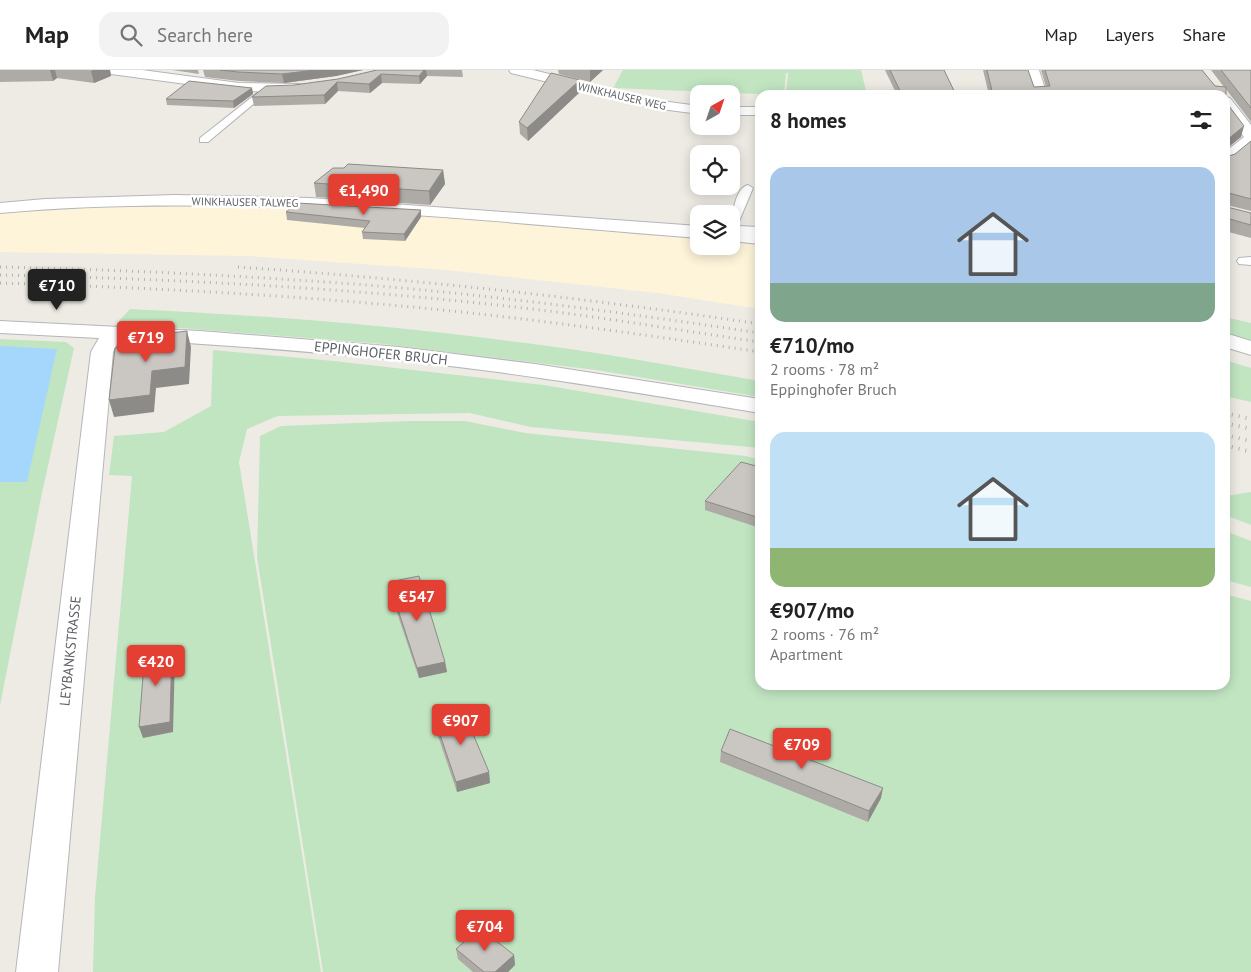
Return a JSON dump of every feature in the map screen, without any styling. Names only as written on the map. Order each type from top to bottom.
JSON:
[{"type":"street","points":[[111,70],[266,89],[284,90],[312,86]]},
{"type":"street","name":"WINKHAUSER WEG","points":[[516,70],[654,104],[690,109]]},
{"type":"street","points":[[1032,70],[1038,90]]},
{"type":"street","points":[[1230,109],[1251,138],[1230,156]]},
{"type":"street","points":[[740,111],[755,111]]},
{"type":"street","points":[[1230,161],[1242,164]]},
{"type":"street","name":"WINKHAUSER TALWEG","points":[[0,208],[45,204],[175,200],[310,203],[690,231]]},
{"type":"street","points":[[740,236],[755,237]]},
{"type":"street","name":"EPPINGHOFER BRUCH","points":[[0,327],[155,334],[400,354],[525,369],[755,405]]},
{"type":"street","name":"LEYBANKSTRASSE","points":[[36,972],[102,352],[112,333]]},
{"type":"street","points":[[1230,342],[1251,348]]},
{"type":"lane","points":[[204,140],[266,89]]},
{"type":"lane","points":[[740,207],[748,188]]},
{"type":"lane","points":[[740,229],[755,230]]},
{"type":"shaded area","points":[[200,204],[312,207],[690,236],[690,255],[740,255],[740,240],[755,241],[755,308],[657,293],[447,270],[248,256],[0,252],[0,211]]},
{"type":"green space","points":[[623,70],[861,70],[866,90],[786,90],[788,73],[786,73],[784,90],[755,90],[755,94],[740,93],[740,85],[690,85],[690,91],[613,88]]},
{"type":"green space","points":[[130,309],[324,321],[470,336],[639,360],[755,380],[755,396],[596,370],[384,344],[117,323]]},
{"type":"green space","points":[[1230,318],[1251,323],[1251,341],[1230,335]]},
{"type":"green space","points":[[0,339],[66,342],[74,348],[42,493],[0,705]]},
{"type":"green space","points":[[213,350],[334,361],[544,385],[755,421],[755,448],[531,427],[470,413],[278,416],[247,429],[239,462],[321,972],[93,972],[95,897],[132,476],[109,475],[114,436],[164,432],[211,406]]},
{"type":"green space","points":[[1230,362],[1251,368],[1251,402],[1230,397]]},
{"type":"green space","points":[[408,421],[465,421],[525,433],[746,456],[755,459],[755,690],[1230,690],[1230,595],[1251,601],[1251,972],[323,972],[257,557],[260,436],[281,426]]},
{"type":"green space","points":[[1251,492],[1251,525],[1230,517],[1230,495]]},
{"type":"green space","points":[[1230,533],[1251,541],[1251,587],[1230,581]]},
{"type":"water","points":[[0,346],[57,349],[27,482],[0,482]]},
{"type":"building","points":[[220,70],[315,70],[282,74]]},
{"type":"building","points":[[377,70],[424,70],[419,76],[381,74],[369,84],[337,82],[324,95],[252,97],[266,86],[294,85],[338,79]]},
{"type":"building","points":[[890,70],[944,70],[954,90],[900,90]]},
{"type":"building","points":[[987,70],[1028,70],[1034,87],[1050,86],[1045,70],[1202,70],[1215,86],[1226,87],[1226,90],[992,90]]},
{"type":"building","points":[[1221,70],[1251,70],[1251,108]]},
{"type":"building","points":[[551,73],[580,80],[527,128],[519,122]]},
{"type":"building","points":[[189,81],[252,88],[233,101],[166,99]]},
{"type":"building","points":[[1230,107],[1244,126],[1230,138]]},
{"type":"building","points":[[1251,141],[1251,199],[1230,193],[1230,156]]},
{"type":"building","points":[[348,164],[443,170],[429,191],[314,183],[333,168],[344,168]]},
{"type":"building","points":[[297,203],[421,210],[404,234],[362,232],[370,221],[286,212]]},
{"type":"building","points":[[1230,208],[1251,213],[1251,225],[1230,219]]},
{"type":"building","points":[[187,331],[185,367],[152,371],[150,395],[109,400],[115,348],[134,345],[136,337]]},
{"type":"building","points":[[741,462],[755,466],[755,516],[705,501]]},
{"type":"building","points":[[419,576],[445,662],[417,668],[389,582]]},
{"type":"building","points":[[172,646],[170,722],[139,727],[145,651]]},
{"type":"building","points":[[463,710],[489,772],[456,782],[434,717]]},
{"type":"building","points":[[730,729],[883,788],[869,811],[721,751]]},
{"type":"building","points":[[480,928],[514,955],[495,972],[484,972],[456,949]]},
{"type":"railway","points":[[0,267],[190,274],[379,286],[570,306],[755,332]]},
{"type":"railway","points":[[238,267],[500,290],[755,323]]},
{"type":"railway","points":[[0,275],[200,282],[399,295],[618,320],[755,341]]},
{"type":"railway","points":[[0,283],[190,291],[379,304],[475,313],[755,351]]},
{"type":"railway","points":[[1230,414],[1251,419]]},
{"type":"railway","points":[[1230,424],[1251,429]]},
{"type":"railway","points":[[1230,436],[1251,441]]},
{"type":"railway","points":[[1230,446],[1251,452]]}]
